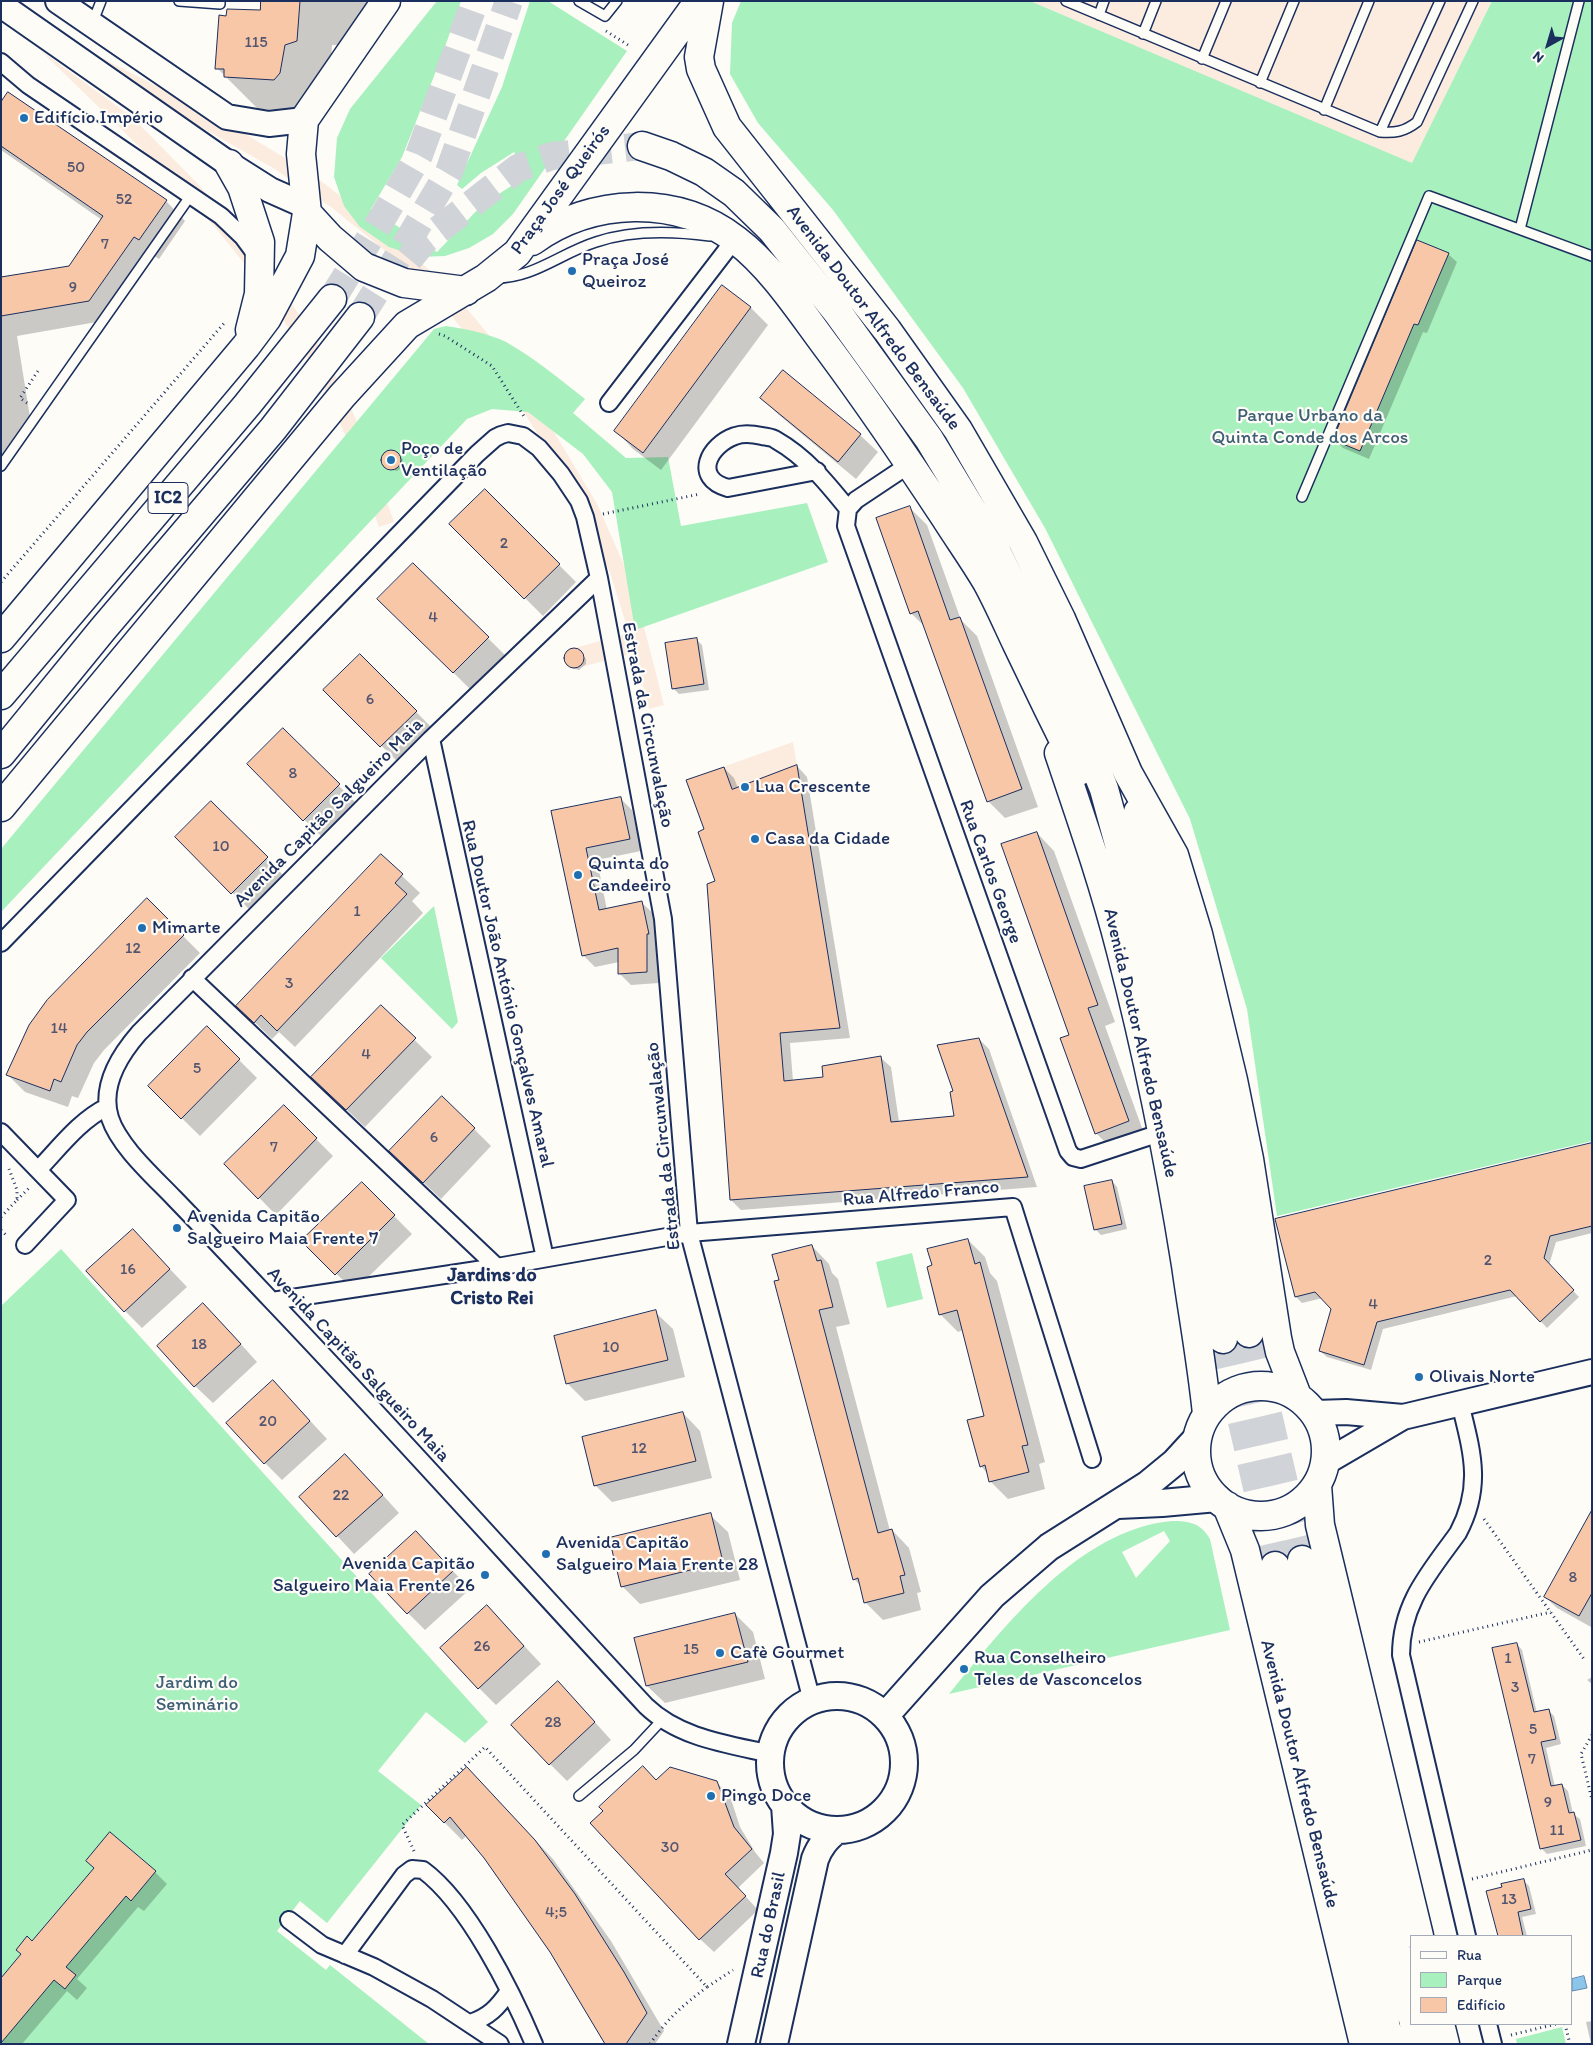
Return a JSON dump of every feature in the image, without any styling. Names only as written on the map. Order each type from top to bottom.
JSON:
[{"type":"highway","points":[[1,638],[246,346],[267,318],[300,256],[306,210],[301,154],[304,120],[386,1]]},
{"type":"highway","name":"Praça José Queirós","points":[[1,807],[342,396],[407,325],[476,284],[517,254],[699,1]]},
{"type":"highway","name":"Avenida Doutor Alfredo Bensaúde","points":[[709,1],[699,57],[700,69],[727,127],[887,330],[958,430],[1023,542],[1061,619],[1128,773],[1174,855],[1198,934],[1235,1088],[1280,1352],[1306,1404]]},
{"type":"highway","name":"Avenida Doutor Alfredo Bensaúde","points":[[642,146],[671,156],[704,172],[734,193],[772,230],[838,313],[929,439],[992,543],[1060,681],[1104,789],[1147,946],[1174,1061],[1197,1174],[1223,1339]]},
{"type":"highway","points":[[229,164],[242,187],[260,242],[259,294],[246,346]]},
{"type":"highway","name":"Avenida Doutor Alfredo Bensaúde","points":[[517,254],[544,232],[562,223],[606,209],[641,206],[677,211],[709,224],[735,239],[757,258],[854,383],[910,464],[986,582],[1123,863]]},
{"type":"highway","points":[[306,210],[330,238],[364,267],[404,284],[476,284]]},
{"type":"highway","name":"IC2","points":[[1,696],[247,404],[332,299]]},
{"type":"highway","name":"IC2","points":[[1,754],[103,629],[273,429],[360,317]]},
{"type":"highway","name":"Avenida Doutor Alfredo Bensaúde","points":[[1034,680],[1098,871],[1121,950],[1163,1132],[1203,1374],[1202,1426]]},
{"type":"highway","name":"Avenida Doutor Alfredo Bensaúde","points":[[1128,773],[1200,1053],[1224,1168],[1249,1333]]},
{"type":"highway","points":[[1321,1474],[1299,1504],[1276,1514],[1251,1515],[1222,1502],[1204,1481],[1197,1460],[1202,1426],[1224,1397],[1248,1387],[1273,1386],[1306,1404],[1325,1436],[1321,1474],[1320,1525],[1419,1935]]},
{"type":"highway","name":"Avenida Doutor Alfredo Bensaúde","points":[[1222,1502],[1245,1550],[1364,2044]]},
{"type":"highway","points":[[1302,1560],[1410,2008]]},
{"type":"highway","name":"Avenida Doutor Alfredo Bensaúde","points":[[1276,1566],[1390,2044]]},
{"type":"highway","points":[[1414,2025],[1418,2044]]},
{"type":"highway","points":[[1440,2025],[1445,2044]]},
{"type":"main road","points":[[58,1],[227,117],[269,124],[304,120]]},
{"type":"main road","points":[[1,5],[229,164],[306,210]]},
{"type":"main road","points":[[1306,1404],[1346,1412],[1403,1417],[1592,1372]]},
{"type":"main road","points":[[1321,1474],[1403,1417]]},
{"type":"main road","points":[[885,1716],[992,1596],[1049,1547],[1118,1505],[1167,1468],[1202,1426]]},
{"type":"main road","points":[[1118,1505],[1222,1502]]},
{"type":"main road","points":[[838,1696],[864,1701],[885,1716],[900,1738],[905,1764],[899,1790],[884,1811],[863,1825],[837,1830],[811,1825],[785,1805],[775,1788],[770,1754],[775,1737],[790,1715],[812,1701],[838,1696]]},
{"type":"main road","name":"Rua do Brasil","points":[[741,2044],[761,1964],[784,1853],[787,1834],[785,1805]]},
{"type":"main road","name":"Rua do Brasil","points":[[774,2044],[815,1859],[820,1847],[837,1830]]},
{"type":"street","points":[[1,62],[28,85],[221,216],[243,237],[260,259]]},
{"type":"street","points":[[609,402],[735,239]]},
{"type":"street","name":"Estrada da Circunvalação","points":[[1,943],[477,454],[495,438],[508,433],[523,436],[539,448],[572,488],[586,518],[639,789],[666,945],[689,1233],[812,1701]]},
{"type":"street","points":[[817,471],[728,488],[717,485],[710,480],[707,471],[708,460],[716,448],[735,436],[751,434],[775,439],[817,471],[848,509],[856,500],[910,464]]},
{"type":"street","name":"Rua Carlos George","points":[[848,509],[846,526],[1068,1151],[1073,1157],[1081,1159],[1163,1132]]},
{"type":"street","name":"Avenida Capitão Salgueiro Maia","points":[[599,578],[430,739],[192,978],[128,1045],[110,1080],[107,1107],[110,1120],[131,1151],[646,1706],[662,1720],[677,1729],[770,1754]]},
{"type":"street","name":"Rua Doutor João António Gonçalves Amaral","points":[[430,739],[545,1258]]},
{"type":"street","points":[[192,978],[497,1267]]},
{"type":"street","points":[[38,1170],[83,1123],[107,1107]]},
{"type":"street","points":[[6,1137],[67,1200],[25,1245]]},
{"type":"street","name":"Rua Alfredo Franco","points":[[689,1233],[1013,1207],[1092,1459]]},
{"type":"street","points":[[272,1301],[497,1267],[689,1233]]},
{"type":"street","points":[[1460,1403],[1472,1455],[1473,1495],[1458,1533],[1412,1600],[1403,1626],[1401,1655],[1467,1935]]},
{"type":"street","points":[[345,1955],[404,1875],[412,1869],[422,1870],[452,1900],[472,1927],[509,1991],[534,2044]]},
{"type":"street","points":[[289,1920],[311,1938],[387,1974],[470,2023],[500,2044]]},
{"type":"street","points":[[470,2023],[483,2019],[492,2013],[509,1991]]},
{"type":"street","points":[[1489,2025],[1500,2040]]},
{"type":"lane","points":[[92,24],[101,1]]},
{"type":"lane","points":[[179,1],[220,4],[220,1]]},
{"type":"lane","points":[[579,1],[605,16],[617,1]]},
{"type":"lane","points":[[1066,1],[1324,110],[1380,132],[1398,133],[1408,129],[1416,122],[1473,1]]},
{"type":"lane","points":[[1098,15],[1104,1]]},
{"type":"lane","points":[[1144,34],[1156,1]]},
{"type":"lane","points":[[1202,59],[1226,1]]},
{"type":"lane","points":[[1260,83],[1294,1]]},
{"type":"lane","points":[[1324,110],[1369,1]]},
{"type":"lane","points":[[1380,132],[1440,1]]},
{"type":"lane","points":[[1520,229],[1579,1]]},
{"type":"lane","points":[[1,466],[191,195]]},
{"type":"lane","points":[[1302,497],[1429,196],[1592,256]]},
{"type":"lane","points":[[476,284],[527,274],[594,242],[613,237],[669,233],[735,239]]},
{"type":"lane","points":[[579,1796],[634,1750],[662,1720]]},
{"type":"path","points":[[1,582],[228,318]]},
{"type":"path","points":[[407,325],[445,336],[492,366],[523,412],[539,448]]},
{"type":"path","points":[[38,371],[20,398],[40,412]]},
{"type":"path","points":[[586,518],[728,488]]},
{"type":"path","points":[[1,1217],[17,1200],[17,1190],[7,1164],[6,1137]]},
{"type":"path","points":[[1485,1520],[1584,1659]]},
{"type":"path","points":[[1417,1643],[1551,1612]]},
{"type":"path","points":[[1592,1735],[1581,1754],[1592,1800]]},
{"type":"path","points":[[422,1870],[402,1825],[485,1747],[707,1987]]},
{"type":"path","points":[[1470,1879],[1592,1850]]},
{"type":"path","points":[[650,2044],[666,2021],[678,2009],[707,1987],[740,1964],[761,1964]]},
{"type":"path","points":[[1500,2040],[1552,2025]]},
{"type":"path","points":[[1565,2025],[1570,2044]]},
{"type":"shaded area","points":[[1030,1],[1492,1],[1412,164]]},
{"type":"shaded area","points":[[40,50],[132,117],[197,183],[260,257],[312,334],[338,381],[362,432],[394,522],[379,527],[347,439],[324,388],[298,342],[247,267],[215,227],[155,162]]},
{"type":"shaded area","points":[[98,56],[219,118],[313,175],[399,241],[459,299],[523,380],[597,504],[625,567],[641,615],[664,705],[649,709],[634,653],[577,668],[567,666],[564,661],[566,651],[629,633],[610,573],[583,511],[537,433],[509,389],[447,310],[388,253],[331,207],[273,168],[183,117]]},
{"type":"shaded area","name":"Lua Crescente","points":[[793,742],[802,794],[704,829],[686,780]]},
{"type":"green space","points":[[437,1],[461,1],[440,61],[402,157],[371,209],[437,252],[483,204],[527,176],[514,152],[481,173],[462,189],[457,185],[502,87],[530,1],[548,1],[627,51],[513,214],[493,234],[469,248],[445,256],[419,257],[389,247],[360,227],[344,206],[334,177],[337,138],[350,109]]},
{"type":"green space","name":"Parque Urbano da Quinta Conde dos Arcos","points":[[741,1],[1030,1],[1412,163],[1492,1],[1592,1],[1592,1141],[1277,1216],[1247,1009],[1190,819],[1045,528],[963,388],[833,210],[758,123],[730,74],[732,23]]},
{"type":"green space","points":[[446,326],[499,339],[547,369],[585,399],[573,413],[626,458],[668,457],[681,526],[807,503],[828,562],[635,630],[612,492],[583,454],[528,412],[492,409],[467,419],[1,912],[1,849],[434,329]]},
{"type":"green space","points":[[434,906],[458,1022],[452,1029],[381,958]]},
{"type":"green space","name":"Jardim do Seminário","points":[[61,1249],[488,1722],[465,1743],[426,1712],[378,1771],[421,1805],[327,1923],[300,1901],[277,1931],[326,1970],[330,1965],[429,2044],[1,2044],[1,1306]]},
{"type":"green space","points":[[912,1253],[923,1299],[887,1308],[876,1262]]},
{"type":"green space","points":[[1172,1521],[1194,1524],[1203,1529],[1210,1539],[1230,1630],[949,1694],[994,1640],[1046,1585],[1075,1562],[1106,1542],[1138,1528]],"holes":[[[1164,1531],[1170,1541],[1136,1578],[1122,1552]]]},
{"type":"green space","points":[[1562,2027],[1566,2044],[1517,2044],[1516,2039]]},
{"type":"water","points":[[1584,1976],[1587,1988],[1573,1991],[1573,1979]]},
{"type":"building","points":[[261,1],[300,1],[297,41],[285,45],[280,73],[274,80],[224,77],[224,69],[215,69],[219,15],[226,16],[227,9],[260,10]]},
{"type":"building","points":[[8,92],[167,200],[139,240],[134,237],[89,301],[1,316],[1,277],[69,266],[103,216],[1,146],[1,102]]},
{"type":"building","points":[[1417,240],[1449,253],[1418,325],[1414,324],[1360,451],[1333,440]]},
{"type":"building","points":[[722,285],[751,307],[643,453],[614,431]]},
{"type":"building","points":[[783,370],[861,434],[838,462],[760,398]]},
{"type":"building","name":"Poço de Ventilação","points":[[391,450],[398,453],[401,460],[398,467],[391,470],[384,467],[381,460],[384,453]]},
{"type":"building","points":[[485,489],[560,564],[524,599],[449,524]]},
{"type":"building","points":[[910,506],[950,620],[960,617],[1022,789],[987,802],[918,611],[910,614],[876,518]]},
{"type":"building","points":[[413,563],[489,637],[453,673],[377,599]]},
{"type":"building","points":[[697,638],[704,684],[672,689],[665,643]]},
{"type":"building","points":[[574,648],[581,651],[584,658],[581,665],[574,668],[567,665],[564,658],[567,651]]},
{"type":"building","points":[[360,654],[417,711],[380,747],[323,690]]},
{"type":"building","points":[[283,728],[340,784],[303,821],[247,764]]},
{"type":"building","points":[[797,765],[840,1028],[780,1033],[784,1081],[823,1077],[822,1066],[881,1056],[891,1122],[954,1116],[950,1092],[953,1091],[937,1045],[979,1038],[1028,1177],[730,1200],[707,884],[715,881],[698,832],[704,829],[686,780],[724,767],[732,789]]},
{"type":"building","name":"Quinta do Candeeiro","points":[[621,797],[630,839],[586,848],[599,910],[642,901],[649,934],[647,934],[647,972],[618,974],[618,948],[582,956],[551,811]]},
{"type":"building","points":[[211,801],[268,857],[231,894],[175,837]]},
{"type":"building","points":[[1037,832],[1098,1005],[1088,1008],[1129,1121],[1095,1134],[1060,1038],[1069,1035],[1001,844]]},
{"type":"building","points":[[381,854],[403,874],[395,883],[407,894],[277,1031],[261,1015],[254,1023],[236,1006]]},
{"type":"building","points":[[147,898],[184,935],[87,1032],[77,1045],[61,1082],[54,1079],[50,1091],[6,1075],[29,1025],[47,1000]]},
{"type":"building","points":[[381,1005],[416,1038],[346,1110],[311,1077]]},
{"type":"building","points":[[207,1026],[240,1059],[181,1119],[148,1086]]},
{"type":"building","points":[[442,1096],[475,1128],[423,1183],[389,1151]]},
{"type":"building","points":[[284,1105],[317,1138],[258,1199],[224,1164]]},
{"type":"building","points":[[1592,1143],[1592,1226],[1550,1236],[1544,1258],[1574,1290],[1540,1322],[1510,1290],[1377,1322],[1364,1365],[1319,1351],[1331,1309],[1315,1292],[1295,1297],[1275,1219]]},
{"type":"building","points":[[1112,1180],[1122,1224],[1094,1230],[1084,1186]]},
{"type":"building","points":[[362,1182],[395,1215],[335,1275],[301,1241]]},
{"type":"building","points":[[133,1229],[170,1269],[124,1312],[86,1271]]},
{"type":"building","points":[[968,1239],[975,1264],[980,1262],[1028,1445],[1022,1446],[1029,1472],[989,1482],[985,1465],[980,1467],[967,1420],[984,1416],[957,1310],[939,1315],[927,1267],[932,1265],[927,1249]]},
{"type":"building","points":[[812,1245],[817,1261],[821,1260],[833,1307],[819,1310],[878,1533],[892,1529],[905,1575],[900,1576],[904,1593],[864,1603],[858,1578],[853,1580],[774,1281],[779,1280],[772,1255]]},
{"type":"building","points":[[203,1303],[241,1344],[194,1387],[157,1346]]},
{"type":"building","points":[[656,1310],[668,1360],[566,1384],[554,1336]]},
{"type":"building","points":[[273,1380],[310,1421],[264,1464],[226,1423]]},
{"type":"building","points":[[683,1412],[696,1461],[594,1486],[582,1437]]},
{"type":"building","points":[[345,1454],[383,1495],[336,1537],[299,1497]]},
{"type":"building","points":[[1592,1510],[1592,1593],[1579,1616],[1544,1597]]},
{"type":"building","points":[[711,1513],[723,1562],[621,1587],[609,1538]]},
{"type":"building","points":[[416,1531],[453,1571],[407,1614],[369,1574]]},
{"type":"building","points":[[487,1605],[524,1646],[478,1689],[440,1648]]},
{"type":"building","points":[[735,1613],[748,1662],[646,1686],[634,1638]]},
{"type":"building","points":[[1517,1643],[1534,1712],[1549,1709],[1556,1739],[1541,1742],[1551,1786],[1562,1784],[1569,1813],[1574,1812],[1581,1840],[1540,1849],[1492,1648]]},
{"type":"building","points":[[558,1681],[595,1722],[549,1765],[511,1725]]},
{"type":"building","points":[[643,1766],[656,1780],[670,1767],[717,1781],[734,1827],[752,1849],[725,1874],[746,1896],[699,1940],[590,1823],[603,1811],[599,1807]]},
{"type":"building","points":[[467,1767],[535,1840],[575,1894],[624,1972],[647,2013],[626,2044],[605,2044],[550,1952],[484,1858],[450,1817],[444,1823],[426,1805]]},
{"type":"building","points":[[110,1832],[156,1871],[131,1901],[126,1896],[66,1967],[76,1975],[65,1989],[54,1980],[1,2043],[1,1978],[21,1954],[16,1950],[27,1936],[32,1941],[94,1868],[86,1861]]},
{"type":"building","points":[[1524,1879],[1531,1909],[1518,1912],[1523,1935],[1498,1935],[1486,1891],[1502,1887],[1501,1884]]},
{"type":"tunnel","points":[[332,299],[419,155],[475,1]]},
{"type":"tunnel","points":[[360,317],[449,172],[509,1]]},
{"type":"tunnel","points":[[409,259],[424,241],[518,168],[552,156],[642,146]]},
{"type":"tunnel","points":[[1249,1333],[1302,1560]]},
{"type":"tunnel","points":[[1223,1339],[1275,1566]]},
{"type":"place","name":"Edifício Império","points":[[24,118]]},
{"type":"place","name":"Praça José Queiroz","points":[[572,271]]},
{"type":"place","name":"Poço de Ventilação","points":[[391,460]]},
{"type":"place","name":"Lua Crescente","points":[[745,787]]},
{"type":"place","name":"Casa da Cidade","points":[[755,839]]},
{"type":"place","name":"Quinta do Candeeiro","points":[[578,875]]},
{"type":"place","name":"Mimarte","points":[[142,928]]},
{"type":"place","name":"Avenida Capitão Salgueiro Maia Frente 7","points":[[177,1228]]},
{"type":"place","name":"Olivais Norte","points":[[1419,1377]]},
{"type":"place","name":"Avenida Capitão Salgueiro Maia Frente 28","points":[[546,1554]]},
{"type":"place","name":"Avenida Capitão Salgueiro Maia Frente 26","points":[[485,1575]]},
{"type":"place","name":"Cafè Gourmet","points":[[720,1653]]},
{"type":"place","name":"Rua Conselheiro Teles de Vasconcelos","points":[[964,1669]]},
{"type":"place","name":"Pingo Doce","points":[[711,1796]]},
{"type":"district","name":"Jardins do Cristo Rei","points":[[492,1288]]}]
